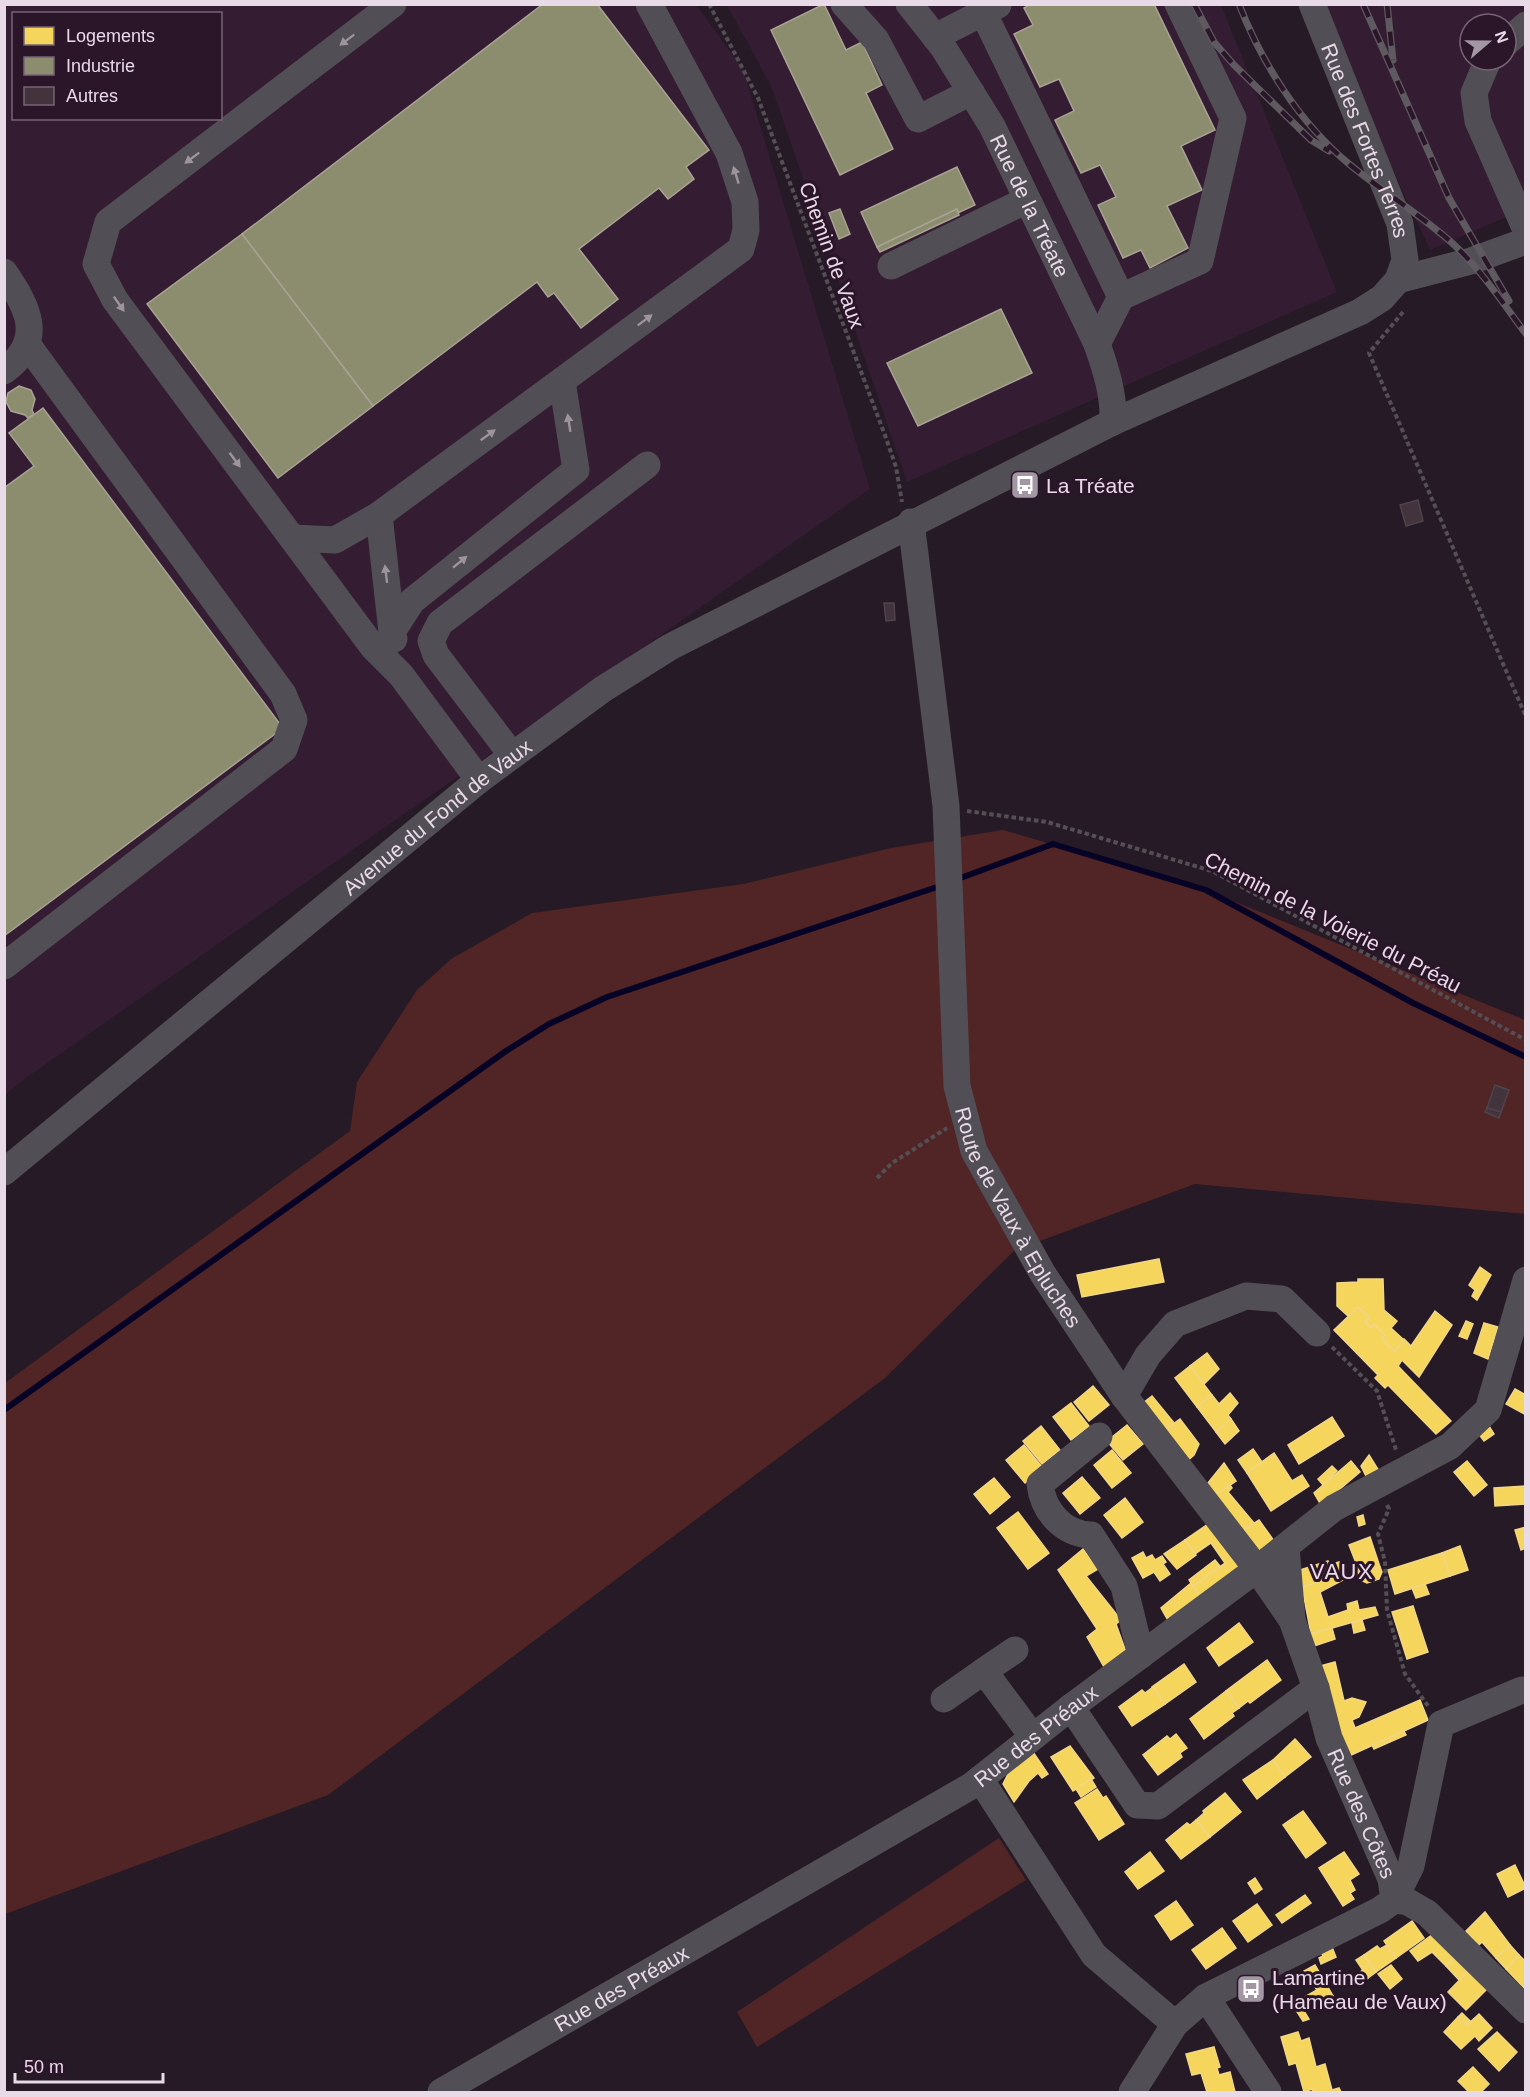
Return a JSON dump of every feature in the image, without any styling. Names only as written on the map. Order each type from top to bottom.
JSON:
[{"type":"street","points":[[393,4],[108,222],[96,264],[115,300],[373,647],[401,675],[479,780]]},
{"type":"street","points":[[293,538],[335,540],[379,515],[741,249],[746,230],[745,202],[729,153],[649,4]]},
{"type":"street","points":[[844,4],[876,40],[918,118],[971,92]]},
{"type":"street","name":"Rue de la Tréate","points":[[909,4],[935,37],[992,126],[1097,344],[1109,377],[1114,406],[1113,422]]},
{"type":"street","points":[[1097,344],[1121,297],[1200,261],[1233,118],[1178,4]]},
{"type":"street","name":"Rue des Fortes Terres","points":[[1312,4],[1400,224],[1405,260],[1398,280]]},
{"type":"street","points":[[935,37],[991,8],[1121,297]]},
{"type":"street","points":[[1483,72],[1474,93],[1478,121],[1526,230]]},
{"type":"street","points":[[891,266],[1027,200]]},
{"type":"street","points":[[1398,280],[1471,261],[1526,241]]},
{"type":"street","points":[[4,272],[20,296],[31,322],[27,344],[4,371]]},
{"type":"street","name":"Avenue du Fond de Vaux","points":[[4,1172],[479,780],[603,689],[670,647],[911,522],[1113,422],[1360,312],[1382,298],[1398,280]]},
{"type":"street","points":[[4,966],[284,749],[294,720],[283,694],[27,344]]},
{"type":"street","points":[[392,632],[412,601],[576,470],[562,381]]},
{"type":"street","points":[[512,755],[435,655],[431,641],[440,623],[648,465]]},
{"type":"street","points":[[379,515],[392,632],[401,675]]},
{"type":"street","name":"Route de Vaux à Epluches","points":[[911,522],[946,806],[957,1086],[974,1150],[1043,1274],[1124,1396],[1257,1569]]},
{"type":"street","name":"Rue des Préaux","points":[[441,2092],[980,1779],[1071,1707],[1257,1569],[1334,1508],[1450,1446],[1488,1410],[1526,1280]]},
{"type":"street","points":[[1124,1396],[1148,1355],[1175,1324],[1246,1296],[1282,1299],[1317,1333]]},
{"type":"street","points":[[1099,1436],[1040,1484],[1042,1498],[1056,1520],[1077,1535],[1091,1535],[1124,1586],[1141,1655]]},
{"type":"street","points":[[1286,1547],[1292,1620]]},
{"type":"street","name":"Rue des Côtes","points":[[1257,1569],[1292,1620],[1316,1688],[1329,1738],[1391,1879],[1394,1900],[1408,1902],[1427,1913],[1526,2010]]},
{"type":"street","points":[[944,1699],[1015,1650]]},
{"type":"street","points":[[984,1671],[1033,1737]]},
{"type":"street","points":[[1071,1707],[1137,1805],[1158,1806],[1316,1688]]},
{"type":"street","points":[[1132,2092],[1175,2024],[1206,1997],[1380,1910],[1394,1900],[1410,1866],[1441,1724],[1522,1690]]},
{"type":"street","points":[[980,1779],[1094,1955],[1175,2024]]},
{"type":"street","points":[[1206,1997],[1268,2092]]},
{"type":"path","name":"Chemin de Vaux","points":[[709,4],[758,98],[886,438],[896,467],[901,500],[911,522]]},
{"type":"path","points":[[1408,305],[1370,352],[1526,717]]},
{"type":"path","name":"Chemin de la Voierie du Préau","points":[[946,806],[1047,822],[1212,871],[1526,1040]]},
{"type":"path","points":[[877,1178],[892,1163],[965,1116]]},
{"type":"path","points":[[1317,1333],[1377,1391],[1397,1453]]},
{"type":"path","points":[[1389,1509],[1378,1534],[1385,1562],[1387,1611],[1405,1674],[1441,1724]]},
{"type":"shaded area","points":[[5,5],[696,5],[743,69],[870,489],[23,1080],[5,1095]]},
{"type":"shaded area","points":[[727,5],[1221,5],[1337,292],[907,482],[772,88]]},
{"type":"shaded area","points":[[1317,5],[1525,5],[1525,209],[1430,250]]},
{"type":"shaded area","points":[[1003,830],[1199,887],[1525,1020],[1525,1214],[1195,1184],[1015,1250],[885,1378],[328,1795],[5,1914],[5,1383],[350,1131],[357,1082],[417,990],[451,959],[532,913],[743,884],[891,848]]},
{"type":"shaded area","points":[[999,1838],[1026,1880],[757,2047],[737,2012]]},
{"type":"building: Logements","points":[[1159,1259],[1164,1282],[1082,1297],[1077,1275]]},
{"type":"building: Logements","points":[[1480,1267],[1491,1275],[1477,1300],[1472,1296],[1475,1290],[1469,1285]]},
{"type":"building: Logements","points":[[1358,1279],[1383,1279],[1384,1310],[1397,1321],[1391,1328],[1404,1340],[1395,1352],[1381,1338],[1385,1335],[1374,1324],[1371,1328],[1365,1322],[1369,1318],[1358,1307],[1348,1316],[1337,1306],[1337,1283],[1358,1282]]},
{"type":"building: Logements","points":[[1358,1307],[1369,1318],[1365,1322],[1371,1328],[1374,1324],[1385,1335],[1381,1338],[1395,1352],[1404,1339],[1411,1346],[1435,1311],[1452,1325],[1419,1377],[1402,1360],[1398,1366],[1451,1421],[1436,1434],[1388,1385],[1385,1388],[1375,1378],[1378,1375],[1334,1330]]},
{"type":"building: Logements","points":[[1466,1321],[1473,1324],[1467,1339],[1459,1336]]},
{"type":"building: Logements","points":[[1484,1323],[1498,1327],[1488,1359],[1474,1353]]},
{"type":"building: Logements","points":[[1207,1353],[1219,1369],[1204,1384],[1190,1366]]},
{"type":"building: Logements","points":[[1190,1366],[1212,1395],[1197,1407],[1175,1378]]},
{"type":"building: Logements","points":[[1093,1386],[1109,1405],[1089,1421],[1074,1402]]},
{"type":"building: Logements","points":[[1515,1389],[1526,1395],[1526,1415],[1506,1404]]},
{"type":"building: Logements","points":[[1230,1393],[1238,1403],[1228,1415],[1231,1419],[1216,1432],[1197,1407],[1212,1395],[1219,1404]]},
{"type":"building: Logements","points":[[1152,1396],[1174,1423],[1161,1433],[1139,1406]]},
{"type":"building: Logements","points":[[1071,1403],[1089,1426],[1071,1440],[1053,1417]]},
{"type":"building: Logements","points":[[1332,1417],[1344,1436],[1299,1464],[1288,1445]]},
{"type":"building: Logements","points":[[1484,1418],[1494,1434],[1484,1441],[1475,1429]]},
{"type":"building: Logements","points":[[1180,1419],[1199,1444],[1194,1455],[1185,1463],[1161,1433]]},
{"type":"building: Logements","points":[[1231,1419],[1239,1431],[1225,1444],[1216,1432]]},
{"type":"building: Logements","points":[[1127,1425],[1143,1444],[1123,1460],[1107,1441]]},
{"type":"building: Logements","points":[[1041,1426],[1060,1450],[1042,1464],[1023,1441]]},
{"type":"building: Logements","points":[[1024,1445],[1043,1468],[1025,1483],[1006,1460]]},
{"type":"building: Logements","points":[[1253,1449],[1262,1462],[1247,1473],[1238,1460]]},
{"type":"building: Logements","points":[[1112,1450],[1131,1473],[1112,1488],[1094,1465]]},
{"type":"building: Logements","points":[[1274,1453],[1292,1481],[1302,1475],[1309,1486],[1271,1511],[1247,1473]]},
{"type":"building: Logements","points":[[1369,1455],[1379,1471],[1367,1478],[1361,1466]]},
{"type":"building: Logements","points":[[1351,1461],[1360,1472],[1321,1505],[1314,1493]]},
{"type":"building: Logements","points":[[1467,1461],[1487,1485],[1474,1496],[1454,1472]]},
{"type":"building: Logements","points":[[1224,1463],[1236,1481],[1213,1497],[1208,1483]]},
{"type":"building: Logements","points":[[1332,1466],[1337,1471],[1323,1485],[1318,1479]]},
{"type":"building: Logements","points":[[1082,1477],[1100,1498],[1080,1514],[1063,1493]]},
{"type":"building: Logements","points":[[994,1478],[1010,1497],[990,1514],[974,1494]]},
{"type":"building: Logements","points":[[1230,1485],[1232,1488],[1228,1492],[1254,1523],[1241,1532],[1213,1497]]},
{"type":"building: Logements","points":[[1526,1486],[1526,1504],[1495,1506],[1494,1488]]},
{"type":"building: Logements","points":[[1125,1498],[1143,1522],[1122,1538],[1104,1515]]},
{"type":"building: Logements","points":[[1018,1512],[1049,1553],[1028,1569],[997,1528]]},
{"type":"building: Logements","points":[[1363,1515],[1365,1524],[1359,1526],[1357,1517]]},
{"type":"building: Logements","points":[[1259,1520],[1277,1545],[1259,1558],[1241,1532]]},
{"type":"building: Logements","points":[[1211,1522],[1247,1567],[1203,1600],[1193,1586],[1225,1563],[1211,1543],[1195,1554],[1185,1540]]},
{"type":"building: Logements","points":[[1526,1527],[1526,1548],[1521,1550],[1515,1530]]},
{"type":"building: Logements","points":[[1370,1537],[1380,1567],[1360,1573],[1349,1545]]},
{"type":"building: Logements","points":[[1185,1540],[1196,1555],[1177,1569],[1164,1554]]},
{"type":"building: Logements","points":[[1460,1546],[1468,1570],[1450,1576],[1442,1553]]},
{"type":"building: Logements","points":[[1083,1549],[1098,1569],[1086,1576],[1121,1620],[1116,1624],[1126,1652],[1104,1667],[1087,1637],[1097,1629],[1058,1570]]},
{"type":"building: Logements","points":[[1143,1552],[1146,1558],[1152,1555],[1155,1560],[1162,1556],[1166,1562],[1163,1564],[1170,1574],[1160,1581],[1154,1572],[1143,1578],[1132,1558]]},
{"type":"building: Logements","points":[[1442,1553],[1450,1576],[1395,1594],[1388,1570]]},
{"type":"building: Logements","points":[[1215,1560],[1220,1566],[1193,1586],[1189,1580]]},
{"type":"building: Logements","points":[[1328,1561],[1330,1565],[1339,1562],[1343,1574],[1302,1587],[1300,1570]]},
{"type":"building: Logements","points":[[1380,1567],[1382,1572],[1379,1579],[1367,1583],[1360,1580],[1357,1570],[1360,1573]]},
{"type":"building: Logements","points":[[1343,1574],[1345,1579],[1320,1592],[1328,1617],[1348,1610],[1347,1604],[1357,1601],[1359,1610],[1375,1607],[1378,1615],[1311,1634],[1302,1587]]},
{"type":"building: Logements","points":[[1191,1583],[1203,1600],[1170,1624],[1161,1608]]},
{"type":"building: Logements","points":[[1425,1584],[1429,1594],[1416,1598],[1412,1588]]},
{"type":"building: Logements","points":[[1413,1606],[1428,1652],[1407,1659],[1392,1612]]},
{"type":"building: Logements","points":[[1362,1620],[1365,1630],[1354,1633],[1352,1623]]},
{"type":"building: Logements","points":[[1239,1623],[1253,1642],[1219,1666],[1207,1648]]},
{"type":"building: Logements","points":[[1332,1628],[1335,1639],[1314,1646],[1311,1634]]},
{"type":"building: Logements","points":[[1267,1660],[1281,1680],[1250,1703],[1248,1701],[1239,1708],[1226,1691]]},
{"type":"building: Logements","points":[[1335,1662],[1344,1701],[1352,1698],[1366,1702],[1359,1717],[1352,1720],[1355,1728],[1420,1700],[1428,1720],[1347,1757],[1320,1666]]},
{"type":"building: Logements","points":[[1184,1664],[1196,1682],[1165,1704],[1152,1687]]},
{"type":"building: Logements","points":[[1153,1687],[1165,1704],[1132,1726],[1119,1707],[1142,1690],[1145,1693]]},
{"type":"building: Logements","points":[[1226,1691],[1239,1708],[1232,1713],[1234,1716],[1204,1739],[1190,1719]]},
{"type":"building: Logements","points":[[1404,1731],[1406,1735],[1374,1749],[1372,1745]]},
{"type":"building: Logements","points":[[1176,1734],[1187,1748],[1180,1753],[1182,1757],[1158,1775],[1143,1755],[1167,1736],[1170,1739]]},
{"type":"building: Logements","points":[[1295,1739],[1311,1757],[1285,1777],[1273,1760]]},
{"type":"building: Logements","points":[[1070,1746],[1094,1778],[1073,1791],[1051,1757]]},
{"type":"building: Logements","points":[[1033,1752],[1048,1774],[1042,1778],[1038,1773],[1029,1781],[1014,1802],[1003,1784],[1011,1768]]},
{"type":"building: Logements","points":[[1273,1760],[1285,1777],[1257,1799],[1243,1780]]},
{"type":"building: Logements","points":[[1091,1779],[1096,1787],[1081,1797],[1076,1789]]},
{"type":"building: Logements","points":[[1097,1789],[1103,1798],[1106,1796],[1124,1824],[1099,1840],[1075,1803]]},
{"type":"building: Logements","points":[[1225,1793],[1241,1812],[1210,1837],[1196,1820],[1204,1813],[1203,1811]]},
{"type":"building: Logements","points":[[1303,1811],[1326,1843],[1306,1858],[1283,1825]]},
{"type":"building: Logements","points":[[1196,1820],[1210,1837],[1181,1859],[1166,1840],[1187,1823],[1190,1825]]},
{"type":"building: Logements","points":[[1150,1852],[1164,1871],[1138,1889],[1125,1872]]},
{"type":"building: Logements","points":[[1344,1852],[1359,1874],[1350,1880],[1355,1890],[1350,1893],[1354,1899],[1343,1906],[1319,1868]]},
{"type":"building: Logements","points":[[1515,1865],[1526,1888],[1508,1897],[1497,1874]]},
{"type":"building: Logements","points":[[1255,1878],[1262,1889],[1255,1894],[1248,1883]]},
{"type":"building: Logements","points":[[1305,1895],[1311,1903],[1282,1923],[1276,1915]]},
{"type":"building: Logements","points":[[1176,1901],[1193,1925],[1171,1940],[1155,1916]]},
{"type":"building: Logements","points":[[1257,1904],[1272,1925],[1248,1942],[1233,1921]]},
{"type":"building: Logements","points":[[1485,1912],[1510,1945],[1496,1958],[1482,1942],[1479,1945],[1466,1931]]},
{"type":"building: Logements","points":[[1412,1921],[1424,1938],[1396,1958],[1384,1941]]},
{"type":"building: Logements","points":[[1222,1928],[1236,1948],[1206,1969],[1192,1950]]},
{"type":"building: Logements","points":[[1436,1932],[1458,1954],[1446,1966],[1432,1952],[1418,1961],[1410,1951]]},
{"type":"building: Logements","points":[[1330,1942],[1336,1957],[1321,1964],[1319,1958],[1323,1956],[1319,1948]]},
{"type":"building: Logements","points":[[1387,1945],[1396,1958],[1376,1972],[1364,1955],[1377,1946],[1380,1949]]},
{"type":"building: Logements","points":[[1510,1945],[1519,1955],[1506,1969],[1496,1958]]},
{"type":"building: Logements","points":[[1458,1954],[1472,1967],[1459,1980],[1446,1966]]},
{"type":"building: Logements","points":[[1364,1955],[1376,1972],[1368,1978],[1356,1960]]},
{"type":"building: Logements","points":[[1519,1955],[1524,1960],[1526,1958],[1526,1990],[1506,1969]]},
{"type":"building: Logements","points":[[1315,1965],[1333,1996],[1304,2011],[1309,2019],[1303,2021],[1292,2004],[1317,1990],[1304,1971]]},
{"type":"building: Logements","points":[[1391,1965],[1402,1979],[1390,1989],[1378,1974]]},
{"type":"building: Logements","points":[[1472,1967],[1490,1986],[1466,2010],[1448,1992]]},
{"type":"building: Logements","points":[[1363,1970],[1368,1978],[1363,1982],[1357,1974]]},
{"type":"building: Logements","points":[[1333,1996],[1336,2002],[1324,2010],[1321,2003]]},
{"type":"building: Logements","points":[[1462,2013],[1471,2022],[1467,2025],[1458,2017]]},
{"type":"building: Logements","points":[[1479,2014],[1492,2028],[1479,2041],[1475,2036],[1461,2049],[1444,2032],[1458,2017],[1467,2025]]},
{"type":"building: Logements","points":[[1298,2032],[1301,2041],[1309,2038],[1316,2067],[1325,2064],[1332,2090],[1339,2088],[1341,2092],[1313,2092],[1312,2089],[1304,2092],[1296,2063],[1289,2065],[1281,2037]]},
{"type":"building: Logements","points":[[1497,2032],[1517,2052],[1499,2071],[1478,2049]]},
{"type":"building: Logements","points":[[1214,2047],[1220,2067],[1217,2068],[1219,2075],[1230,2072],[1235,2092],[1207,2092],[1201,2073],[1192,2075],[1186,2054]]},
{"type":"building: Logements","points":[[1473,2067],[1489,2084],[1481,2092],[1469,2092],[1458,2081]]},
{"type":"building: Industrie","points":[[543,4],[597,4],[709,150],[686,167],[694,179],[668,199],[659,188],[579,249],[618,299],[581,328],[554,293],[548,297],[537,282],[373,406],[242,234]]},
{"type":"building: Industrie","points":[[824,4],[846,50],[862,42],[882,85],[866,93],[893,149],[840,175],[771,30]]},
{"type":"building: Industrie","points":[[1031,4],[1154,4],[1215,130],[1181,146],[1202,190],[1167,206],[1188,248],[1150,268],[1141,250],[1123,258],[1098,205],[1116,197],[1100,165],[1081,173],[1055,120],[1074,111],[1059,79],[1040,87],[1014,34],[1033,25],[1024,8]]},
{"type":"building: Industrie","points":[[957,167],[975,205],[958,213],[957,209],[877,247],[861,212]]},
{"type":"building: Industrie","points":[[840,209],[850,234],[839,239],[829,213]]},
{"type":"building: Industrie","points":[[957,209],[959,215],[880,252],[877,247]]},
{"type":"building: Industrie","points":[[242,234],[373,406],[278,478],[147,304]]},
{"type":"building: Industrie","points":[[1001,309],[1032,373],[918,426],[887,363]]},
{"type":"building: Industrie","points":[[19,386],[31,390],[35,399],[32,410],[34,414],[28,418],[11,411],[6,402],[8,393]]},
{"type":"building: Industrie","points":[[43,408],[283,728],[4,936],[4,488],[34,466],[9,433]]},
{"type":"building: Autres","points":[[1418,500],[1423,521],[1406,526],[1400,505]]},
{"type":"building: Autres","points":[[884,603],[894,603],[895,620],[886,621]]},
{"type":"building: Autres","points":[[1495,1085],[1509,1090],[1501,1112],[1487,1108]]},
{"type":"building: Autres","points":[[1487,1108],[1501,1112],[1499,1118],[1485,1112]]},
{"type":"waterway","points":[[955,880],[1053,844],[1206,890],[1413,1003],[1526,1057]]},
{"type":"waterway","points":[[4,1410],[506,1051],[549,1024],[607,997],[943,885]]},
{"type":"railway","points":[[1194,4],[1214,42],[1234,65],[1311,140],[1329,151]]},
{"type":"railway","points":[[1239,4],[1271,70],[1314,130],[1349,164],[1462,252],[1526,334]]},
{"type":"railway","points":[[1363,4],[1449,198],[1509,301]]},
{"type":"railway","points":[[1387,4],[1393,60]]},
{"type":"place","name":"La Tréate","points":[[1025,485]]},
{"type":"place","name":"Lamartine (Hameau de Vaux)","points":[[1251,1989]]},
{"type":"district","name":"VAUX","points":[[1342,1571]]}]
